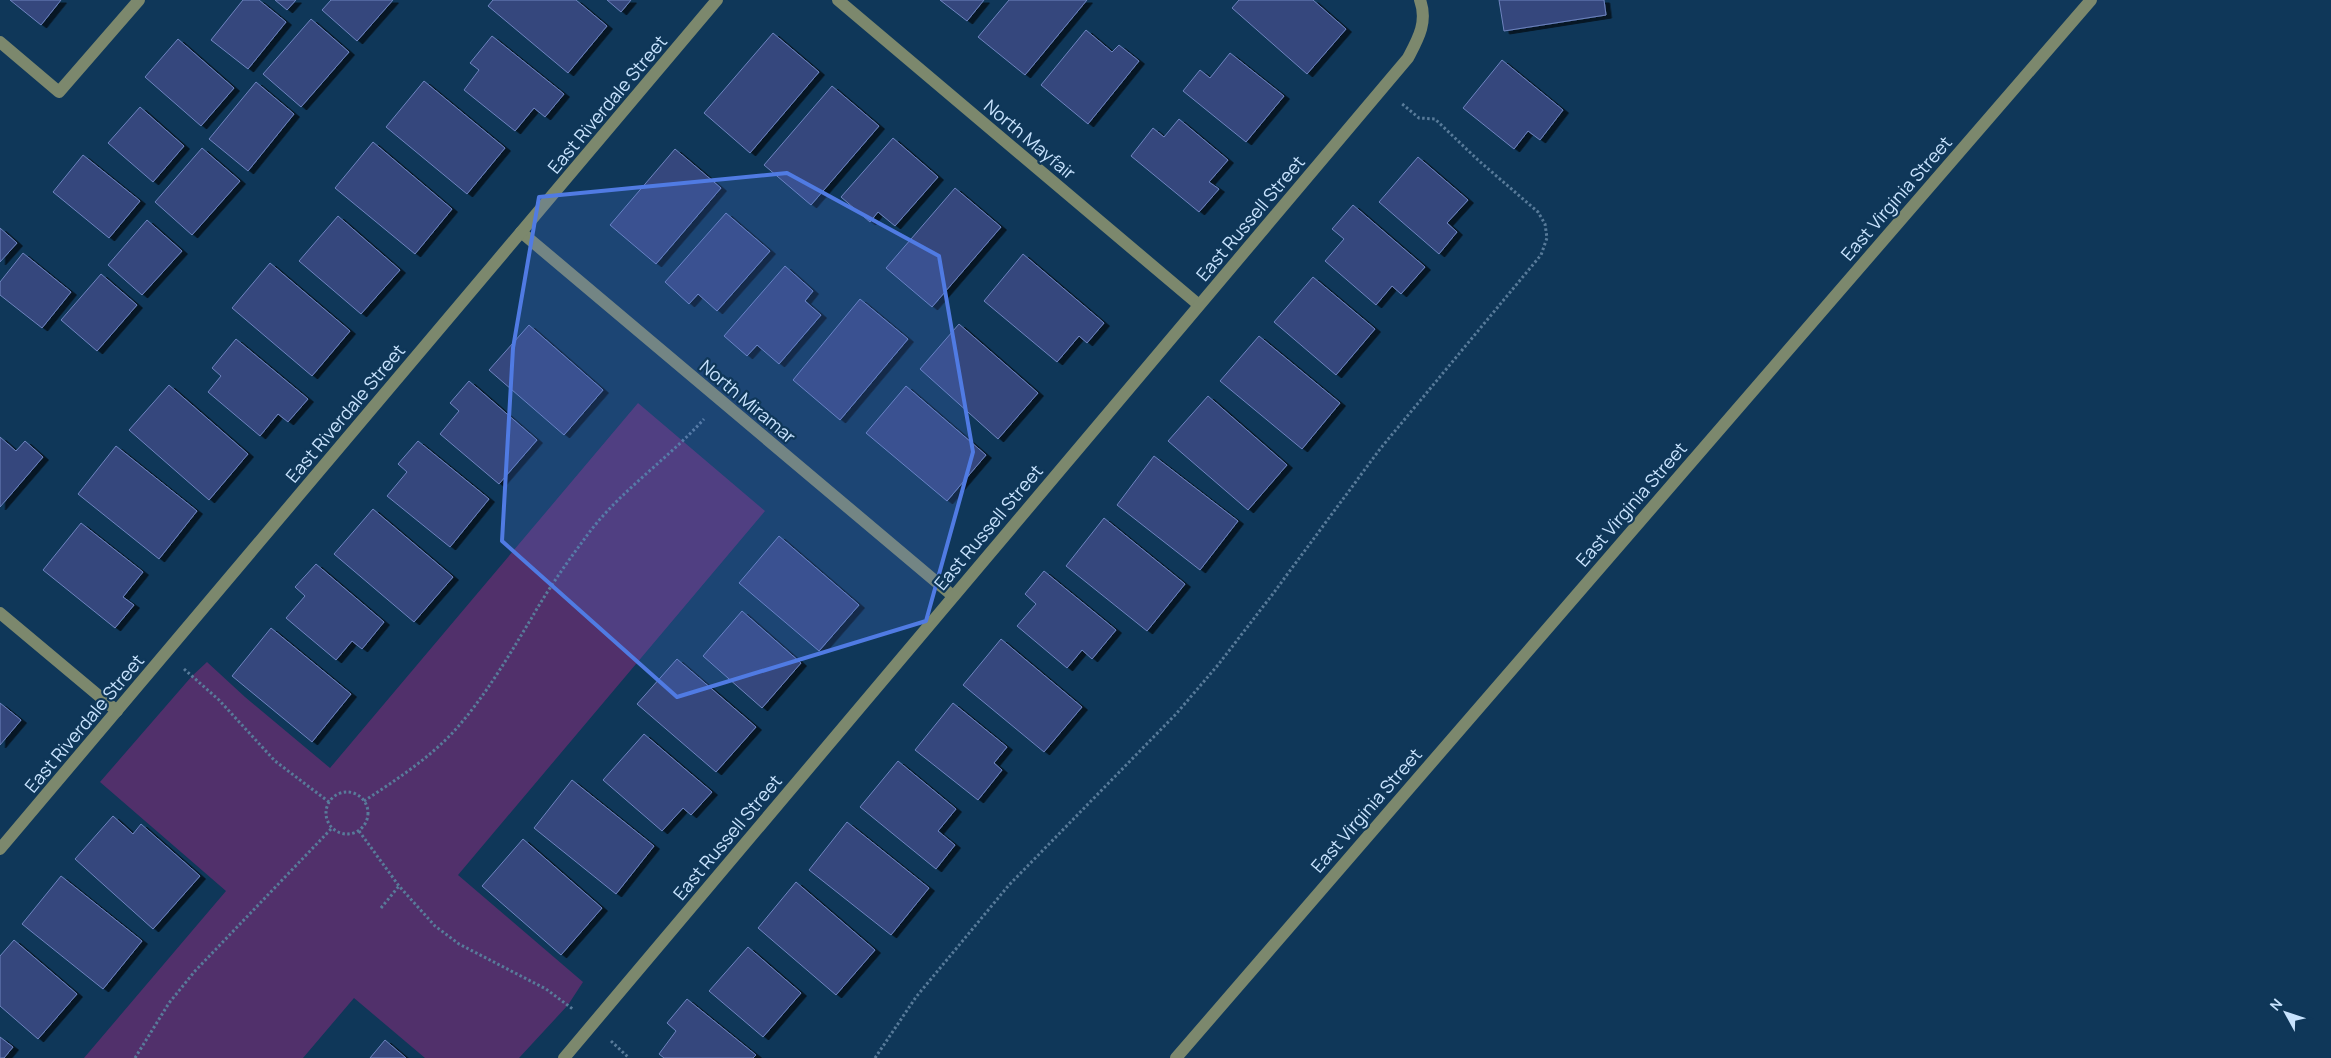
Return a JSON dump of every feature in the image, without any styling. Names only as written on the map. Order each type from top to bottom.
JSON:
[{"type":"street","points":[[0,42],[59,92],[139,0]]},
{"type":"street","name":"East Riverdale Street","points":[[0,849],[717,0]]},
{"type":"street","name":"North Mayfair","points":[[838,0],[1199,305]]},
{"type":"street","name":"East Virginia Street","points":[[1176,1058],[1198,1030],[2091,0]]},
{"type":"street","name":"East Russell Street","points":[[564,1058],[1408,58],[1419,35],[1423,6]]},
{"type":"street","name":"North Miramar","points":[[521,232],[953,596]]},
{"type":"street","points":[[0,613],[117,711]]},
{"type":"path","points":[[875,1058],[916,997],[1008,885],[1176,714],[1218,665],[1380,449],[1541,255],[1547,238],[1545,224],[1538,212],[1478,160],[1435,119],[1419,118],[1383,88]]},
{"type":"path","points":[[364,802],[430,753],[455,730],[491,684],[536,609],[589,532],[646,472],[684,440],[720,400]]},
{"type":"path","points":[[165,654],[219,700],[275,761],[329,802]]},
{"type":"path","points":[[346,792],[359,796],[364,802],[368,814],[364,826],[359,830],[345,834],[332,828],[326,816],[329,802],[334,797],[346,792]]},
{"type":"path","points":[[135,1058],[164,1010],[195,971],[332,828]]},
{"type":"path","points":[[359,830],[399,886],[423,915],[459,944],[546,989],[592,1025],[629,1058]]},
{"type":"path","points":[[381,908],[399,886]]},
{"type":"highlighted area","points":[[787,173],[939,256],[973,452],[926,621],[677,697],[502,541],[513,348],[539,197]]},
{"type":"shaded area","points":[[638,403],[765,511],[458,875],[583,982],[568,1005],[519,1058],[425,1058],[354,998],[303,1058],[84,1058],[226,891],[100,782],[192,676],[207,662],[245,697],[330,768]]},
{"type":"building","points":[[10,0],[61,0],[41,25]]},
{"type":"building","points":[[243,0],[259,0],[286,22],[248,69],[211,40]]},
{"type":"building","points":[[275,0],[296,0],[287,10]]},
{"type":"building","points":[[331,0],[393,0],[357,41],[322,10]]},
{"type":"building","points":[[493,0],[576,0],[607,26],[568,73],[488,6]]},
{"type":"building","points":[[607,0],[631,0],[621,12]]},
{"type":"building","points":[[940,0],[984,0],[967,21]]},
{"type":"building","points":[[1009,0],[1087,0],[1025,75],[978,37]]},
{"type":"building","points":[[1239,0],[1313,0],[1346,29],[1307,74],[1232,8]]},
{"type":"building","points":[[1499,0],[1604,0],[1606,15],[1504,31]]},
{"type":"building","points":[[311,19],[349,52],[301,107],[263,74]]},
{"type":"building","points":[[1086,30],[1112,52],[1119,45],[1139,61],[1088,124],[1041,85]]},
{"type":"building","points":[[773,33],[819,72],[750,153],[704,113]]},
{"type":"building","points":[[492,36],[564,94],[545,117],[534,108],[515,131],[464,90],[479,70],[470,63]]},
{"type":"building","points":[[178,39],[234,88],[201,126],[145,77]]},
{"type":"building","points":[[1230,53],[1284,96],[1246,142],[1183,91],[1200,70],[1210,78]]},
{"type":"building","points":[[1502,60],[1563,110],[1540,140],[1528,131],[1514,149],[1463,108]]},
{"type":"building","points":[[424,81],[505,148],[467,194],[386,127]]},
{"type":"building","points":[[256,82],[294,114],[248,171],[209,139]]},
{"type":"building","points":[[832,86],[879,126],[811,205],[764,165]]},
{"type":"building","points":[[140,107],[184,146],[153,182],[108,143]]},
{"type":"building","points":[[1179,119],[1228,160],[1209,182],[1219,189],[1199,212],[1131,156],[1153,128],[1164,137]]},
{"type":"building","points":[[893,138],[938,177],[895,226],[878,212],[870,222],[841,197]]},
{"type":"building","points":[[373,142],[452,209],[415,254],[335,188]]},
{"type":"building","points":[[202,148],[240,181],[192,235],[155,202]]},
{"type":"building","points":[[675,149],[721,188],[656,264],[610,225]]},
{"type":"building","points":[[83,155],[140,201],[109,238],[53,192]]},
{"type":"building","points":[[1418,157],[1468,200],[1447,223],[1457,232],[1439,254],[1379,202]]},
{"type":"building","points":[[955,188],[1001,227],[932,307],[886,268]]},
{"type":"building","points":[[1353,205],[1425,267],[1401,294],[1392,286],[1376,305],[1325,261],[1344,239],[1332,229]]},
{"type":"building","points":[[726,213],[770,251],[717,311],[698,294],[689,304],[665,282]]},
{"type":"building","points":[[338,216],[400,270],[361,314],[299,261]]},
{"type":"building","points":[[147,220],[182,251],[142,295],[108,265]]},
{"type":"building","points":[[0,228],[17,243],[0,262]]},
{"type":"building","points":[[23,253],[71,292],[42,328],[0,295],[0,282]]},
{"type":"building","points":[[1023,254],[1104,323],[1087,343],[1079,336],[1057,362],[984,301]]},
{"type":"building","points":[[270,263],[350,331],[312,376],[232,308]]},
{"type":"building","points":[[785,266],[813,291],[805,301],[821,315],[779,364],[757,345],[747,356],[724,336]]},
{"type":"building","points":[[101,274],[137,305],[97,351],[61,320]]},
{"type":"building","points":[[1313,277],[1375,329],[1336,375],[1274,322]]},
{"type":"building","points":[[860,299],[908,339],[840,420],[793,380]]},
{"type":"building","points":[[959,324],[1038,393],[998,439],[920,369]]},
{"type":"building","points":[[529,325],[603,390],[564,435],[489,370]]},
{"type":"building","points":[[1259,336],[1340,403],[1302,449],[1220,381]]},
{"type":"building","points":[[236,339],[308,399],[288,422],[278,414],[260,436],[208,392],[221,376],[212,368]]},
{"type":"building","points":[[469,381],[537,440],[499,484],[440,434],[459,411],[450,403]]},
{"type":"building","points":[[169,385],[248,454],[209,500],[129,430]]},
{"type":"building","points":[[906,386],[986,455],[947,501],[866,433]]},
{"type":"building","points":[[1208,396],[1287,465],[1248,510],[1168,441]]},
{"type":"building","points":[[0,437],[16,451],[25,441],[43,457],[0,507]]},
{"type":"building","points":[[418,441],[489,499],[450,547],[387,496],[407,472],[398,464]]},
{"type":"building","points":[[116,446],[197,511],[159,559],[78,494]]},
{"type":"building","points":[[1154,456],[1238,521],[1200,570],[1117,505]]},
{"type":"building","points":[[373,509],[453,577],[414,622],[334,554]]},
{"type":"building","points":[[1104,518],[1185,584],[1147,631],[1066,566]]},
{"type":"building","points":[[81,523],[143,572],[123,597],[134,605],[115,628],[43,570]]},
{"type":"building","points":[[779,536],[859,605],[819,651],[739,583]]},
{"type":"building","points":[[316,564],[384,622],[362,649],[352,641],[336,660],[286,618],[305,596],[295,587]]},
{"type":"building","points":[[1044,571],[1116,630],[1092,659],[1082,650],[1067,668],[1017,626],[1036,604],[1025,594]]},
{"type":"building","points":[[742,611],[801,663],[762,708],[703,656]]},
{"type":"building","points":[[271,628],[351,694],[312,742],[232,676]]},
{"type":"building","points":[[1001,639],[1082,707],[1044,752],[963,685]]},
{"type":"building","points":[[677,659],[756,727],[716,772],[637,704]]},
{"type":"building","points":[[0,703],[21,720],[0,745]]},
{"type":"building","points":[[953,703],[1007,747],[994,763],[1002,770],[978,800],[915,750]]},
{"type":"building","points":[[644,734],[712,792],[691,815],[683,808],[662,831],[603,780]]},
{"type":"building","points":[[898,761],[956,809],[938,831],[955,845],[936,869],[860,807]]},
{"type":"building","points":[[572,780],[654,846],[616,894],[534,828]]},
{"type":"building","points":[[113,816],[133,834],[141,824],[200,876],[153,929],[75,859]]},
{"type":"building","points":[[847,822],[929,888],[891,935],[809,870]]},
{"type":"building","points":[[523,839],[602,908],[561,955],[482,886]]},
{"type":"building","points":[[61,876],[142,941],[103,989],[22,924]]},
{"type":"building","points":[[796,882],[875,950],[836,995],[758,928]]},
{"type":"building","points":[[14,940],[77,994],[38,1039],[0,1006],[0,956]]},
{"type":"building","points":[[748,947],[801,993],[763,1037],[709,991]]},
{"type":"building","points":[[687,999],[756,1055],[753,1058],[664,1058],[659,1054],[676,1031],[667,1023]]},
{"type":"building","points":[[0,1037],[13,1047],[4,1058],[0,1058]]},
{"type":"building","points":[[385,1040],[406,1058],[370,1058]]}]
